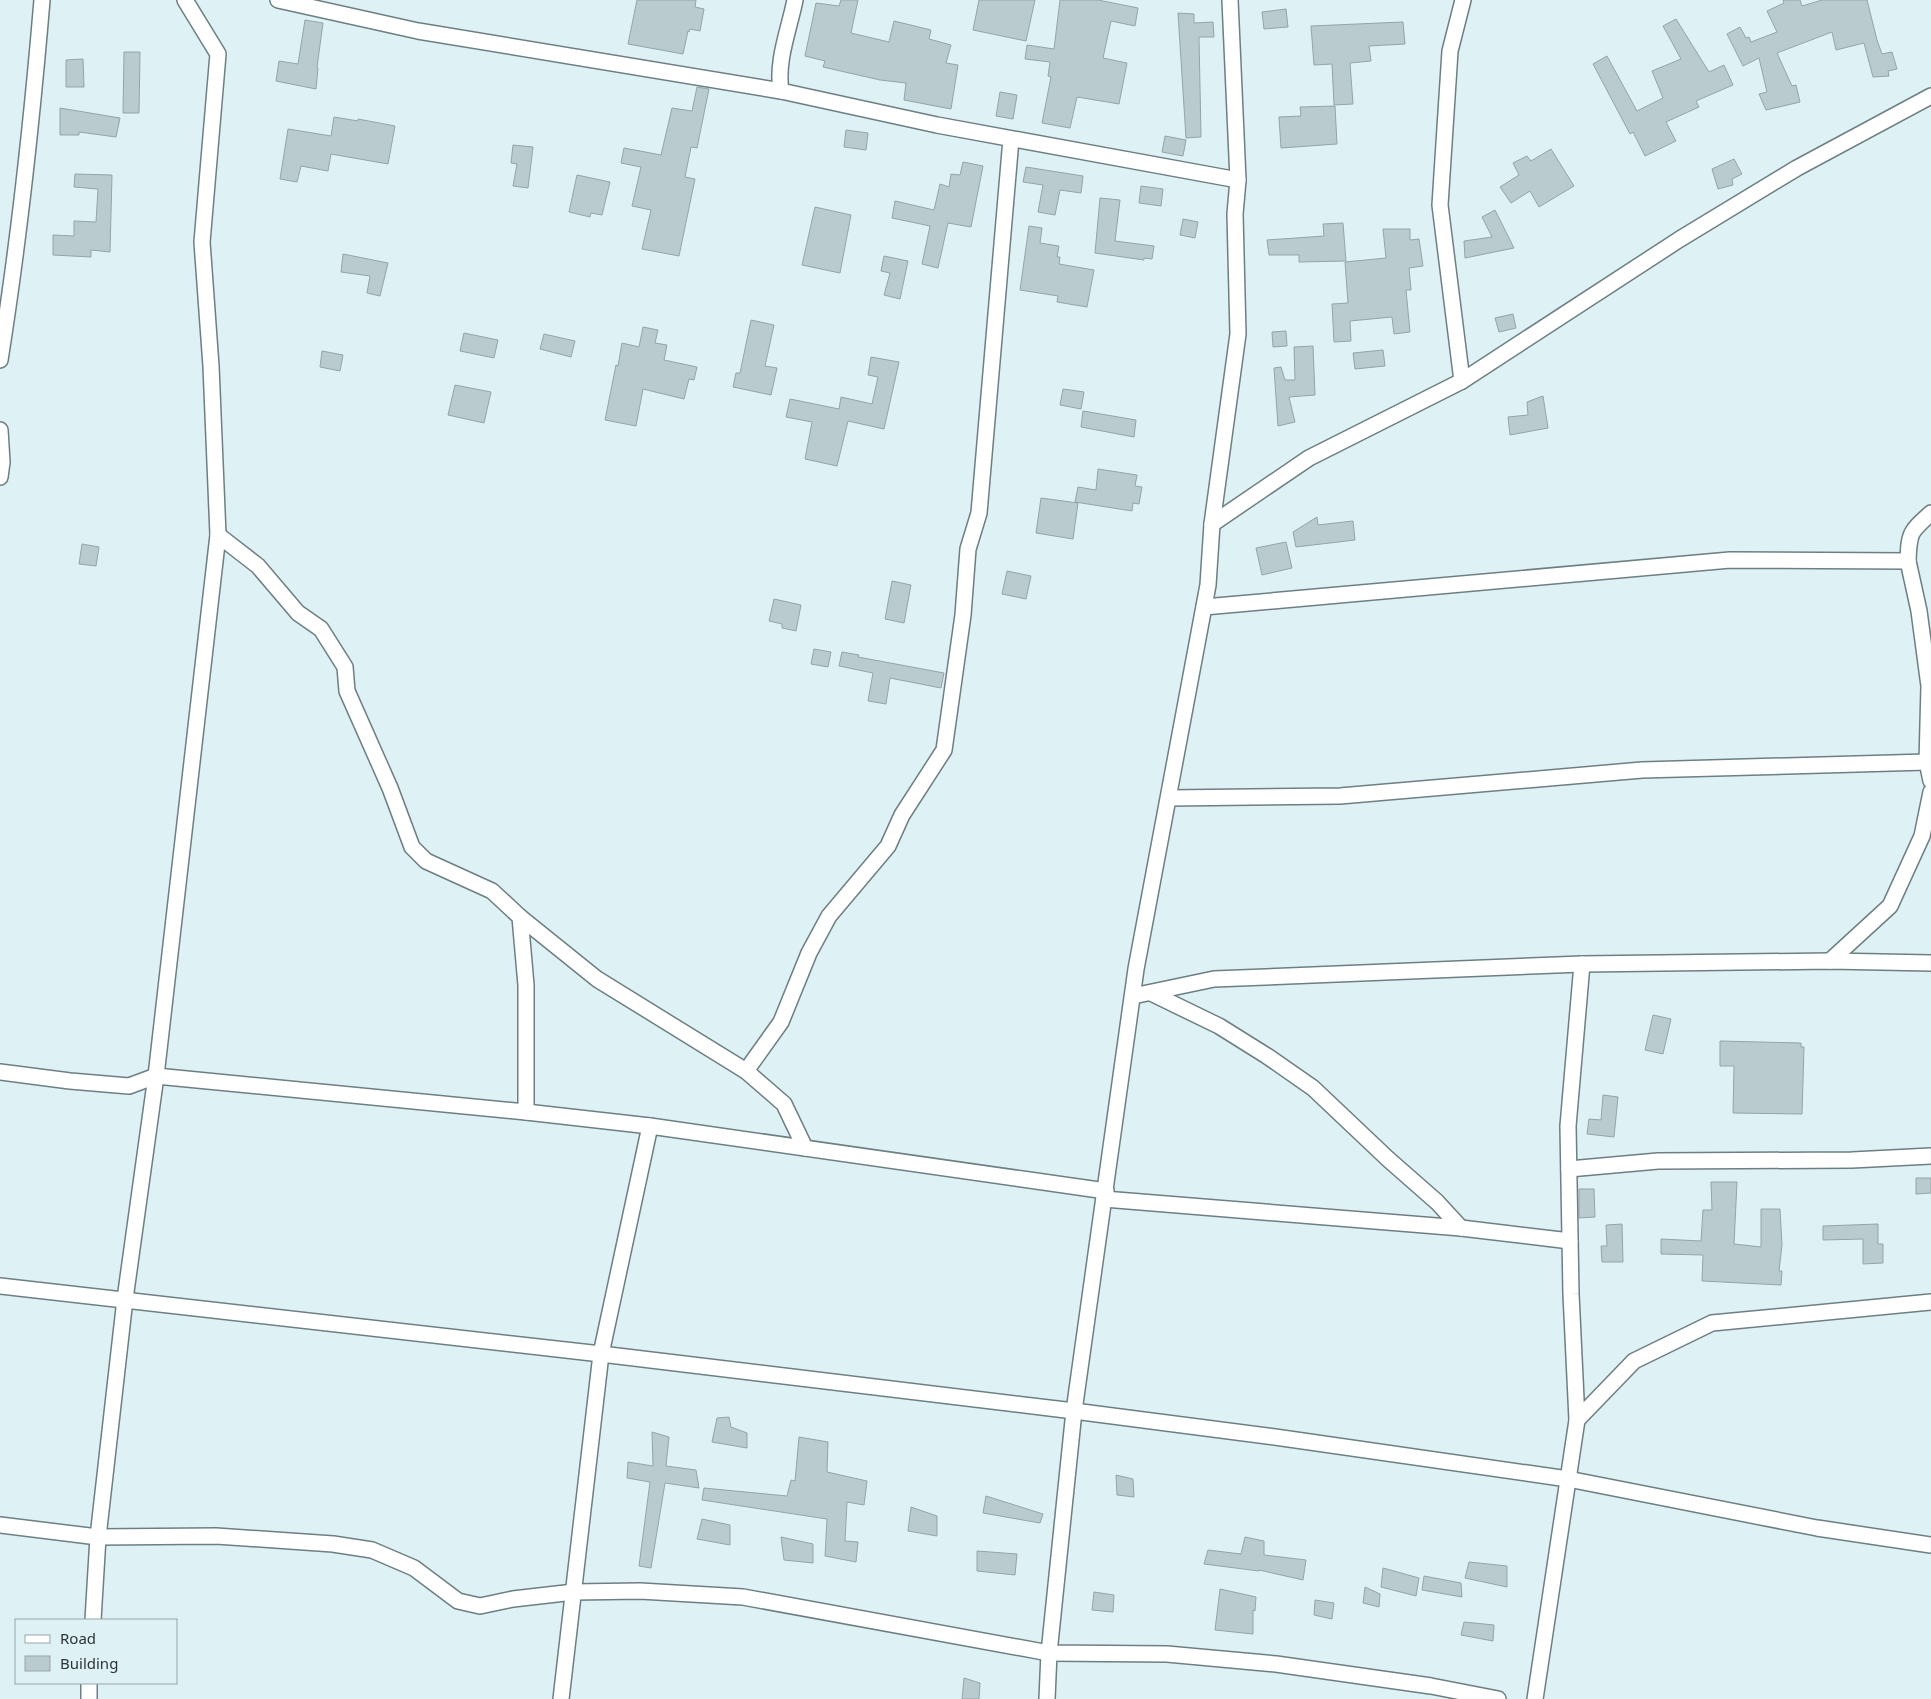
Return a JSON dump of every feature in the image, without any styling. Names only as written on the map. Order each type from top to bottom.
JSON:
[{"type":"street","points":[[0,360],[10,298],[32,119],[42,0]]},
{"type":"street","points":[[93,1619],[98,1537],[125,1299],[156,1076],[218,535],[211,366],[202,242],[218,54],[185,0]]},
{"type":"street","points":[[278,0],[418,31],[781,91],[928,123],[1238,180]]},
{"type":"street","points":[[781,91],[780,62],[795,0]]},
{"type":"street","points":[[1046,1699],[1074,1411],[1133,996],[1208,584],[1212,524],[1238,334],[1235,214],[1238,180],[1230,0]]},
{"type":"street","points":[[1462,381],[1440,205],[1450,51],[1463,0]]},
{"type":"street","points":[[1212,524],[1309,458],[1462,381],[1680,238],[1797,168],[1931,96]]},
{"type":"street","points":[[746,1071],[781,1022],[809,953],[829,916],[888,846],[902,815],[944,750],[962,615],[968,548],[979,512],[1011,139]]},
{"type":"street","points":[[0,430],[2,462],[0,477]]},
{"type":"street","points":[[1931,513],[1912,530],[1909,538],[1908,561],[1919,611],[1929,686],[1926,762],[1931,781]]},
{"type":"street","points":[[218,535],[258,566],[298,613],[321,629],[345,667],[346,690],[390,788],[412,847],[426,861],[492,891],[520,918],[598,979],[746,1071],[784,1104],[805,1148]]},
{"type":"street","points":[[1204,607],[1730,560],[1908,561]]},
{"type":"street","points":[[1169,798],[1340,796],[1642,770],[1926,762]]},
{"type":"street","points":[[1830,961],[1890,906],[1922,836],[1931,792]]},
{"type":"street","points":[[520,918],[526,986],[526,1112]]},
{"type":"street","points":[[1133,996],[1214,979],[1582,964],[1830,961],[1931,963]]},
{"type":"street","points":[[1535,1699],[1577,1420],[1570,1294],[1568,1126],[1582,964]]},
{"type":"street","points":[[1150,993],[1218,1026],[1267,1056],[1313,1088],[1388,1159],[1437,1202],[1461,1228]]},
{"type":"street","points":[[0,1072],[129,1086],[156,1076],[526,1112],[650,1126],[805,1148],[1105,1195],[1461,1228],[1570,1241]]},
{"type":"street","points":[[561,1699],[601,1354],[650,1126]]},
{"type":"street","points":[[1569,1169],[1658,1161],[1852,1160],[1931,1156]]},
{"type":"street","points":[[0,1286],[601,1354],[1074,1411],[1568,1479],[1817,1528],[1931,1545]]},
{"type":"street","points":[[1577,1420],[1634,1361],[1712,1323],[1931,1302]]},
{"type":"street","points":[[0,1525],[98,1537],[216,1536],[333,1544],[372,1550],[414,1568],[458,1601],[480,1606],[513,1599],[574,1592],[640,1591],[743,1597],[1049,1653],[1167,1654],[1276,1664],[1431,1686],[1498,1699]]},
{"type":"street","points":[[88,1699],[90,1684]]},
{"type":"building","points":[[637,0],[696,0],[695,7],[704,9],[700,31],[690,29],[688,31],[683,54],[628,44]]},
{"type":"building","points":[[841,0],[858,0],[851,33],[889,42],[894,21],[931,30],[929,39],[951,45],[946,63],[958,65],[951,109],[904,100],[906,83],[880,80],[823,67],[825,61],[805,56],[816,3],[839,6]]},
{"type":"building","points":[[979,0],[1035,0],[1026,41],[973,30]]},
{"type":"building","points":[[1060,0],[1098,0],[1138,8],[1135,26],[1111,21],[1103,58],[1127,63],[1119,104],[1077,97],[1070,128],[1042,123],[1051,77],[1048,76],[1050,62],[1025,59],[1027,45],[1054,49]]},
{"type":"building","points":[[1783,0],[1800,0],[1802,6],[1822,0],[1867,0],[1882,54],[1892,52],[1897,69],[1888,71],[1889,76],[1873,77],[1864,43],[1836,50],[1832,32],[1777,53],[1792,86],[1796,85],[1800,102],[1766,110],[1759,94],[1767,92],[1759,58],[1743,66],[1727,34],[1740,27],[1746,38],[1749,37],[1751,42],[1777,32],[1767,11],[1784,3]]},
{"type":"building","points":[[1286,9],[1288,27],[1264,29],[1262,12]]},
{"type":"building","points":[[1178,13],[1194,14],[1194,23],[1213,22],[1214,37],[1199,37],[1201,137],[1186,138]]},
{"type":"building","points":[[1676,19],[1709,72],[1724,65],[1733,85],[1696,101],[1699,107],[1666,122],[1676,141],[1645,156],[1633,132],[1630,134],[1593,64],[1607,56],[1637,111],[1663,98],[1652,71],[1681,59],[1663,26]]},
{"type":"building","points":[[305,20],[323,23],[316,89],[276,81],[279,61],[298,64]]},
{"type":"building","points":[[1403,22],[1405,44],[1369,46],[1371,61],[1350,63],[1353,104],[1334,105],[1332,64],[1314,65],[1311,26]]},
{"type":"building","points":[[124,52],[140,52],[139,113],[123,113]]},
{"type":"building","points":[[83,59],[84,87],[66,87],[66,60]]},
{"type":"building","points":[[697,87],[709,89],[697,148],[691,147],[685,177],[695,179],[679,256],[642,249],[651,210],[632,206],[641,167],[621,163],[624,148],[661,155],[672,108],[692,111]]},
{"type":"building","points":[[1000,92],[1017,95],[1013,119],[996,116]]},
{"type":"building","points":[[1335,106],[1337,144],[1281,148],[1279,117],[1301,116],[1300,107]]},
{"type":"building","points":[[60,108],[120,118],[116,137],[79,132],[79,135],[60,135]]},
{"type":"building","points":[[334,117],[358,121],[358,119],[395,126],[388,164],[331,154],[328,171],[301,166],[297,182],[280,179],[288,129],[331,136]]},
{"type":"building","points":[[846,130],[868,133],[866,150],[844,147]]},
{"type":"building","points":[[1165,136],[1186,140],[1183,156],[1162,152]]},
{"type":"building","points":[[513,145],[533,147],[528,188],[513,186],[517,164],[511,163]]},
{"type":"building","points":[[1551,149],[1574,186],[1539,207],[1530,191],[1511,203],[1500,187],[1519,175],[1513,163],[1527,156],[1531,161]]},
{"type":"building","points":[[1734,159],[1742,174],[1732,179],[1733,185],[1718,189],[1712,169]]},
{"type":"building","points":[[963,162],[983,166],[971,227],[948,223],[938,268],[922,264],[930,226],[892,218],[895,201],[934,210],[940,184],[949,187],[951,174],[960,175]]},
{"type":"building","points":[[1026,167],[1083,176],[1081,193],[1060,190],[1055,215],[1038,212],[1043,185],[1023,182]]},
{"type":"building","points":[[75,174],[112,175],[110,252],[91,250],[91,257],[53,255],[53,235],[74,236],[74,221],[96,222],[98,189],[74,187]]},
{"type":"building","points":[[577,175],[610,182],[602,215],[591,213],[590,217],[569,212]]},
{"type":"building","points":[[1141,186],[1163,189],[1161,206],[1139,203]]},
{"type":"building","points":[[1100,198],[1120,200],[1115,241],[1154,246],[1152,259],[1144,258],[1144,260],[1095,253]]},
{"type":"building","points":[[815,207],[851,215],[840,273],[802,265]]},
{"type":"building","points":[[1495,210],[1514,248],[1465,258],[1464,241],[1492,237],[1482,217]]},
{"type":"building","points":[[1183,219],[1198,222],[1195,238],[1180,235]]},
{"type":"building","points":[[1343,223],[1346,261],[1299,262],[1299,255],[1269,255],[1267,240],[1324,236],[1323,224]]},
{"type":"building","points":[[1029,226],[1042,228],[1040,243],[1059,246],[1057,257],[1060,257],[1059,264],[1094,270],[1087,307],[1057,302],[1058,296],[1020,290]]},
{"type":"building","points":[[1383,229],[1410,229],[1410,240],[1419,239],[1423,266],[1409,268],[1411,290],[1406,290],[1410,332],[1394,334],[1392,317],[1350,321],[1351,341],[1334,342],[1332,304],[1348,303],[1345,262],[1386,258]]},
{"type":"building","points":[[343,254],[388,263],[380,296],[367,293],[370,276],[341,272]]},
{"type":"building","points":[[884,256],[908,261],[900,299],[884,295],[890,273],[881,271]]},
{"type":"building","points":[[1513,314],[1516,328],[1499,332],[1495,318]]},
{"type":"building","points":[[751,320],[774,325],[765,366],[777,368],[771,395],[733,387],[736,373],[740,373]]},
{"type":"building","points":[[643,327],[658,330],[655,343],[667,345],[664,360],[697,367],[694,380],[689,379],[684,399],[643,389],[636,426],[605,420],[622,343],[639,347]]},
{"type":"building","points":[[1286,331],[1287,346],[1273,347],[1272,332]]},
{"type":"building","points":[[464,333],[498,340],[494,358],[460,351]]},
{"type":"building","points":[[544,334],[575,341],[571,357],[540,349]]},
{"type":"building","points":[[1313,346],[1315,395],[1289,397],[1295,422],[1278,426],[1274,368],[1281,367],[1285,380],[1295,380],[1294,347]]},
{"type":"building","points":[[1383,350],[1385,366],[1355,369],[1353,353]]},
{"type":"building","points":[[322,351],[343,355],[340,371],[320,367]]},
{"type":"building","points":[[871,357],[899,362],[884,429],[848,421],[837,466],[805,459],[812,422],[786,417],[790,399],[839,409],[841,397],[872,404],[878,377],[868,375]]},
{"type":"building","points":[[455,385],[491,392],[484,423],[448,415]]},
{"type":"building","points":[[1063,389],[1084,392],[1081,409],[1060,405]]},
{"type":"building","points":[[1543,396],[1548,428],[1510,435],[1508,417],[1528,415],[1527,402]]},
{"type":"building","points":[[1083,411],[1136,420],[1134,437],[1081,427]]},
{"type":"building","points":[[1098,469],[1137,475],[1135,486],[1142,487],[1139,504],[1133,503],[1132,511],[1075,502],[1078,487],[1096,490]]},
{"type":"building","points":[[1041,498],[1078,503],[1073,539],[1036,533]]},
{"type":"building","points":[[1317,517],[1318,525],[1353,521],[1355,540],[1296,547],[1293,532]]},
{"type":"building","points":[[1286,542],[1292,568],[1262,575],[1256,548]]},
{"type":"building","points":[[82,544],[99,547],[96,566],[79,564]]},
{"type":"building","points":[[1007,571],[1031,576],[1026,599],[1002,594]]},
{"type":"building","points":[[892,581],[911,585],[904,623],[885,619]]},
{"type":"building","points":[[774,599],[801,605],[796,631],[782,628],[782,624],[769,621]]},
{"type":"building","points":[[814,649],[831,652],[828,667],[811,664]]},
{"type":"building","points":[[842,652],[859,655],[858,657],[944,673],[941,688],[890,678],[886,704],[868,701],[873,673],[839,666]]},
{"type":"building","points":[[1653,1015],[1671,1019],[1663,1054],[1645,1050]]},
{"type":"building","points":[[1720,1041],[1801,1043],[1801,1047],[1804,1047],[1802,1114],[1733,1113],[1734,1066],[1720,1066]]},
{"type":"building","points":[[1603,1095],[1618,1097],[1614,1137],[1587,1134],[1589,1119],[1601,1120]]},
{"type":"building","points":[[1916,1178],[1931,1178],[1931,1193],[1916,1194]]},
{"type":"building","points":[[1711,1182],[1737,1182],[1734,1244],[1761,1247],[1761,1209],[1780,1209],[1782,1245],[1779,1271],[1782,1271],[1781,1285],[1702,1281],[1703,1255],[1661,1254],[1661,1239],[1701,1241],[1703,1210],[1712,1210]]},
{"type":"building","points":[[1579,1189],[1594,1189],[1595,1217],[1579,1218]]},
{"type":"building","points":[[1622,1224],[1623,1262],[1602,1262],[1601,1246],[1607,1246],[1606,1225]]},
{"type":"building","points":[[1878,1224],[1878,1244],[1883,1244],[1883,1263],[1863,1264],[1863,1239],[1823,1240],[1823,1226]]},
{"type":"building","points":[[729,1417],[731,1427],[747,1433],[747,1448],[712,1442],[717,1418]]},
{"type":"building","points":[[652,1432],[669,1437],[666,1466],[696,1470],[699,1488],[665,1483],[651,1568],[639,1566],[650,1482],[627,1478],[628,1462],[653,1466]]},
{"type":"building","points":[[799,1437],[828,1442],[827,1472],[867,1481],[864,1505],[847,1502],[845,1541],[858,1542],[856,1562],[825,1556],[827,1519],[702,1500],[704,1488],[787,1496],[791,1480],[795,1481]]},
{"type":"building","points":[[1116,1475],[1133,1479],[1134,1497],[1117,1495]]},
{"type":"building","points":[[986,1496],[1043,1514],[1040,1523],[983,1513]]},
{"type":"building","points":[[911,1507],[937,1516],[937,1536],[908,1531]]},
{"type":"building","points":[[702,1519],[730,1525],[730,1545],[697,1539]]},
{"type":"building","points":[[781,1537],[813,1544],[813,1563],[784,1560]]},
{"type":"building","points":[[1245,1537],[1264,1541],[1264,1555],[1306,1560],[1303,1580],[1259,1570],[1204,1564],[1208,1550],[1241,1554]]},
{"type":"building","points":[[977,1551],[1017,1554],[1015,1575],[977,1571]]},
{"type":"building","points":[[1469,1562],[1507,1566],[1507,1587],[1465,1578]]},
{"type":"building","points":[[1383,1568],[1419,1578],[1416,1596],[1381,1587]]},
{"type":"building","points":[[1424,1576],[1461,1583],[1462,1597],[1422,1590]]},
{"type":"building","points":[[1365,1587],[1380,1594],[1379,1607],[1363,1603]]},
{"type":"building","points":[[1220,1589],[1256,1597],[1255,1611],[1253,1610],[1253,1634],[1215,1630]]},
{"type":"building","points":[[1094,1592],[1114,1595],[1113,1612],[1092,1610]]},
{"type":"building","points":[[1315,1600],[1334,1603],[1332,1619],[1314,1615]]},
{"type":"building","points":[[1464,1622],[1494,1625],[1493,1641],[1461,1635]]},
{"type":"building","points":[[964,1678],[980,1683],[979,1699],[962,1699]]}]
